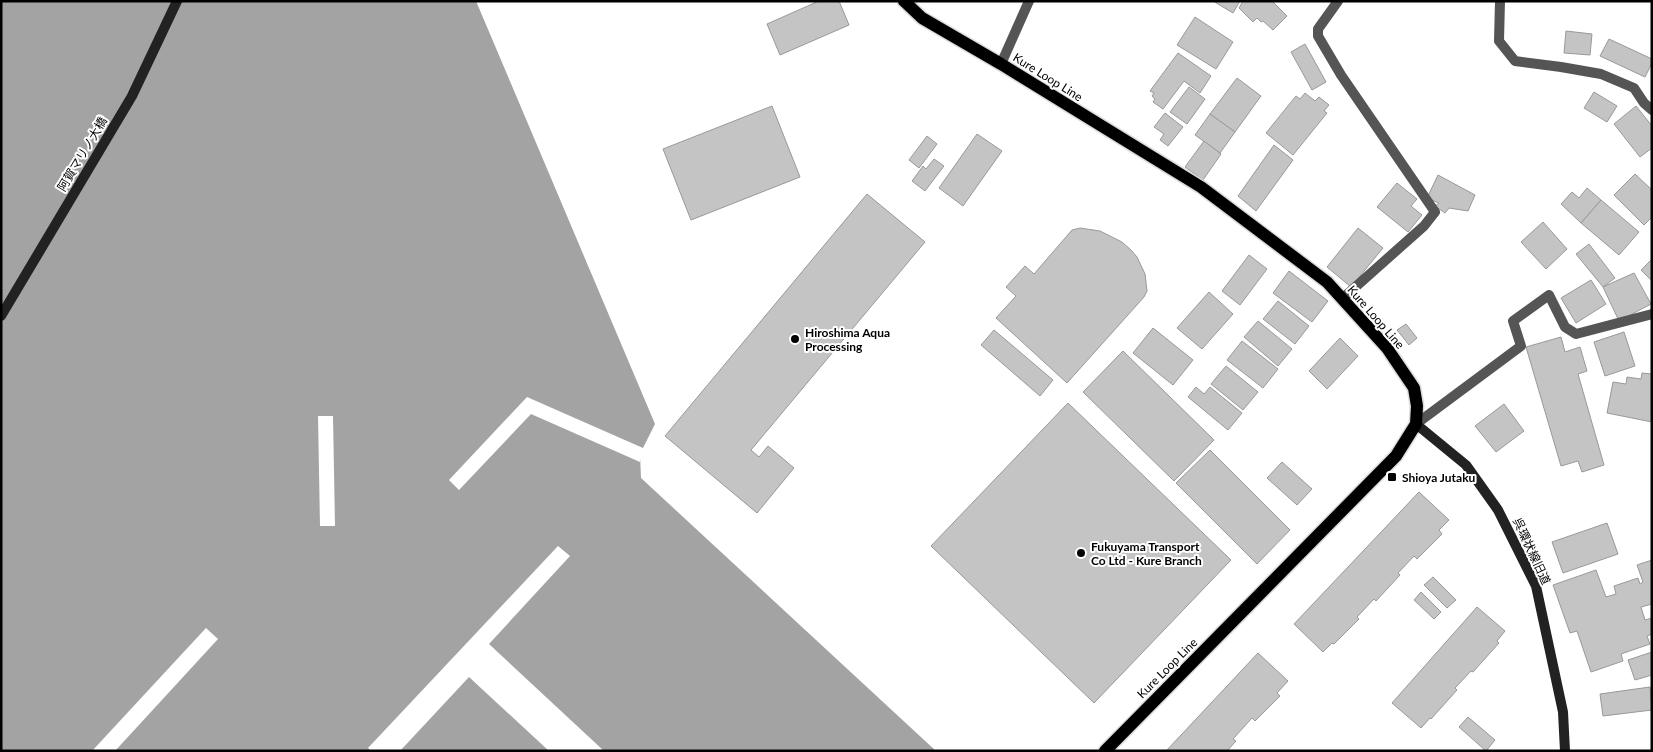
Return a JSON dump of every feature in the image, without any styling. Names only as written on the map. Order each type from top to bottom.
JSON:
[{"type":"main road","name":"Kure Loop Line","points":[[904,1],[922,18],[1001,64],[1201,187],[1328,282],[1387,348],[1414,388],[1418,406],[1416,424],[1396,456],[1105,751]]},
{"type":"street","name":"阿賀マリノ大橋","points":[[1,316],[132,96],[177,1]]},
{"type":"street","points":[[1001,64],[1029,1]]},
{"type":"street","points":[[1338,1],[1318,29],[1318,36],[1341,75],[1434,212],[1424,226],[1343,298]]},
{"type":"street","points":[[1500,1],[1499,41],[1515,61],[1601,74],[1634,88],[1644,103],[1652,110]]},
{"type":"street","points":[[1416,424],[1521,346],[1513,321],[1549,295],[1565,327],[1576,334],[1619,321],[1652,314]]},
{"type":"street","name":"呉環状線旧道","points":[[1416,424],[1466,465],[1498,510],[1536,586],[1563,712],[1565,751]]},
{"type":"shaded area","points":[[1,1],[476,1],[655,424],[640,454],[641,478],[936,751],[1,751]]},
{"type":"pier","points":[[527,397],[643,448],[640,462],[531,414],[459,490],[449,480]]},
{"type":"pier","points":[[318,416],[333,416],[335,526],[320,526]]},
{"type":"pier","points":[[558,546],[570,556],[489,644],[604,751],[549,751],[469,677],[400,751],[371,751],[368,748]]},
{"type":"pier","points":[[206,628],[218,639],[115,751],[92,751]]},
{"type":"building","points":[[819,1],[839,1],[849,25],[780,55],[767,24]]},
{"type":"building","points":[[1213,1],[1240,1],[1233,13]]},
{"type":"building","points":[[1243,1],[1272,1],[1287,16],[1273,30],[1257,18],[1253,22],[1239,8]]},
{"type":"building","points":[[1195,17],[1233,42],[1216,69],[1177,45]]},
{"type":"building","points":[[1566,31],[1592,34],[1590,55],[1564,53]]},
{"type":"building","points":[[1609,39],[1652,59],[1645,77],[1600,56]]},
{"type":"building","points":[[1305,44],[1326,82],[1312,90],[1291,52]]},
{"type":"building","points":[[1178,53],[1211,76],[1200,93],[1184,81],[1163,109],[1153,102],[1155,99],[1152,96],[1154,93],[1150,91]]},
{"type":"building","points":[[1237,78],[1261,96],[1235,132],[1210,114]]},
{"type":"building","points":[[1189,87],[1205,99],[1187,124],[1170,112]]},
{"type":"building","points":[[1594,92],[1617,106],[1607,122],[1584,108]]},
{"type":"building","points":[[1305,93],[1315,101],[1319,97],[1329,105],[1324,111],[1327,113],[1293,155],[1266,133],[1296,96],[1300,99]]},
{"type":"building","points":[[772,106],[800,177],[691,220],[663,149]]},
{"type":"building","points":[[1636,106],[1652,126],[1652,148],[1640,157],[1614,124]]},
{"type":"building","points":[[1165,113],[1183,127],[1168,146],[1160,140],[1164,134],[1154,127]]},
{"type":"building","points":[[1210,114],[1235,132],[1220,153],[1195,135]]},
{"type":"building","points":[[977,134],[1002,151],[963,206],[939,188]]},
{"type":"building","points":[[927,136],[937,144],[919,168],[909,160]]},
{"type":"building","points":[[1204,141],[1221,154],[1203,180],[1185,167]]},
{"type":"building","points":[[1274,145],[1293,160],[1256,211],[1238,196]]},
{"type":"building","points":[[934,159],[944,166],[925,191],[912,181],[923,166],[926,169]]},
{"type":"building","points":[[1635,174],[1652,190],[1652,217],[1644,225],[1614,195]]},
{"type":"building","points":[[1438,175],[1475,195],[1468,211],[1449,208],[1445,213],[1435,206],[1439,203],[1427,198]]},
{"type":"building","points":[[1397,183],[1417,199],[1411,206],[1422,215],[1408,232],[1377,207]]},
{"type":"building","points":[[1587,188],[1601,200],[1581,223],[1561,204],[1572,192],[1579,198]]},
{"type":"building","name":"Hiroshima Aqua Processing","points":[[867,194],[925,242],[751,450],[759,457],[768,446],[794,468],[757,513],[665,436]]},
{"type":"building","points":[[1601,200],[1639,232],[1619,255],[1581,223]]},
{"type":"building","points":[[1543,222],[1567,249],[1546,269],[1521,242]]},
{"type":"building","points":[[1080,228],[1100,231],[1122,242],[1131,250],[1137,257],[1145,274],[1147,291],[1144,297],[1067,383],[996,318],[1016,296],[1006,287],[1025,266],[1034,274],[1072,230]]},
{"type":"building","points":[[1358,228],[1383,248],[1351,287],[1327,267]]},
{"type":"building","points":[[1589,244],[1615,278],[1603,287],[1576,254]]},
{"type":"building","points":[[1249,255],[1267,269],[1240,305],[1222,291]]},
{"type":"building","points":[[1652,259],[1652,281],[1641,270]]},
{"type":"building","points":[[1289,271],[1328,301],[1312,322],[1273,293]]},
{"type":"building","points":[[1634,273],[1651,304],[1619,321],[1603,287]]},
{"type":"building","points":[[1591,280],[1606,304],[1576,323],[1561,298]]},
{"type":"building","points":[[1209,292],[1233,314],[1202,349],[1177,328]]},
{"type":"building","points":[[1278,301],[1309,326],[1295,344],[1263,319]]},
{"type":"building","points":[[1258,321],[1292,349],[1278,366],[1244,337]]},
{"type":"building","points":[[1406,324],[1417,338],[1409,345],[1397,330]]},
{"type":"building","points":[[1153,328],[1193,360],[1173,385],[1133,353]]},
{"type":"building","points":[[994,330],[1053,380],[1040,396],[981,345]]},
{"type":"building","points":[[1624,332],[1635,366],[1605,376],[1594,342]]},
{"type":"building","points":[[1561,337],[1565,352],[1580,347],[1587,371],[1578,374],[1604,465],[1582,472],[1578,461],[1561,466],[1526,347]]},
{"type":"building","points":[[1340,338],[1358,356],[1327,389],[1309,371]]},
{"type":"building","points":[[1242,341],[1278,369],[1263,388],[1227,360]]},
{"type":"building","points":[[1123,351],[1214,440],[1174,481],[1083,392]]},
{"type":"building","points":[[1226,366],[1258,392],[1243,410],[1211,384]]},
{"type":"building","points":[[1642,373],[1652,374],[1652,422],[1607,413],[1613,382],[1626,384],[1627,377],[1641,379]]},
{"type":"building","points":[[1196,387],[1204,394],[1210,387],[1242,413],[1228,430],[1188,397]]},
{"type":"building","name":"Fukuyama Transport Co Ltd - Kure Branch","points":[[1068,403],[1231,560],[1094,703],[931,546]]},
{"type":"building","points":[[1504,404],[1524,431],[1496,452],[1475,426]]},
{"type":"building","points":[[1210,450],[1290,530],[1257,564],[1176,483]]},
{"type":"building","points":[[1282,462],[1312,489],[1297,505],[1267,478]]},
{"type":"building","points":[[1419,492],[1449,520],[1439,530],[1442,534],[1417,559],[1414,556],[1398,573],[1400,575],[1376,601],[1374,599],[1357,617],[1359,619],[1334,644],[1332,643],[1323,652],[1294,624]]},
{"type":"building","points":[[1607,523],[1618,554],[1563,573],[1552,542]]},
{"type":"building","points":[[1652,560],[1652,604],[1641,607],[1645,620],[1652,618],[1652,634],[1647,636],[1650,644],[1621,654],[1623,661],[1591,672],[1577,631],[1570,633],[1553,585],[1596,570],[1606,597],[1616,594],[1614,586],[1638,578],[1640,584],[1643,582],[1637,565]]},
{"type":"building","points":[[1433,577],[1456,600],[1447,608],[1424,585]]},
{"type":"building","points":[[1421,592],[1441,612],[1434,619],[1414,600]]},
{"type":"building","points":[[1477,607],[1505,631],[1497,641],[1499,643],[1473,672],[1471,671],[1455,688],[1457,690],[1421,728],[1392,703]]},
{"type":"building","points":[[1652,652],[1652,675],[1635,680],[1628,660]]},
{"type":"building","points":[[1258,653],[1288,681],[1277,693],[1280,696],[1255,721],[1252,718],[1233,739],[1236,741],[1227,751],[1166,751]]},
{"type":"building","points":[[1650,687],[1652,710],[1603,716],[1600,694]]},
{"type":"building","points":[[1468,717],[1495,740],[1486,751],[1459,727]]},
{"type":"place","name":"Hiroshima Aqua Processing","points":[[795,339]]},
{"type":"place","name":"Shioya Jutaku","points":[[1392,477]]},
{"type":"place","name":"Fukuyama Transport Co Ltd - Kure Branch","points":[[1081,553]]}]
